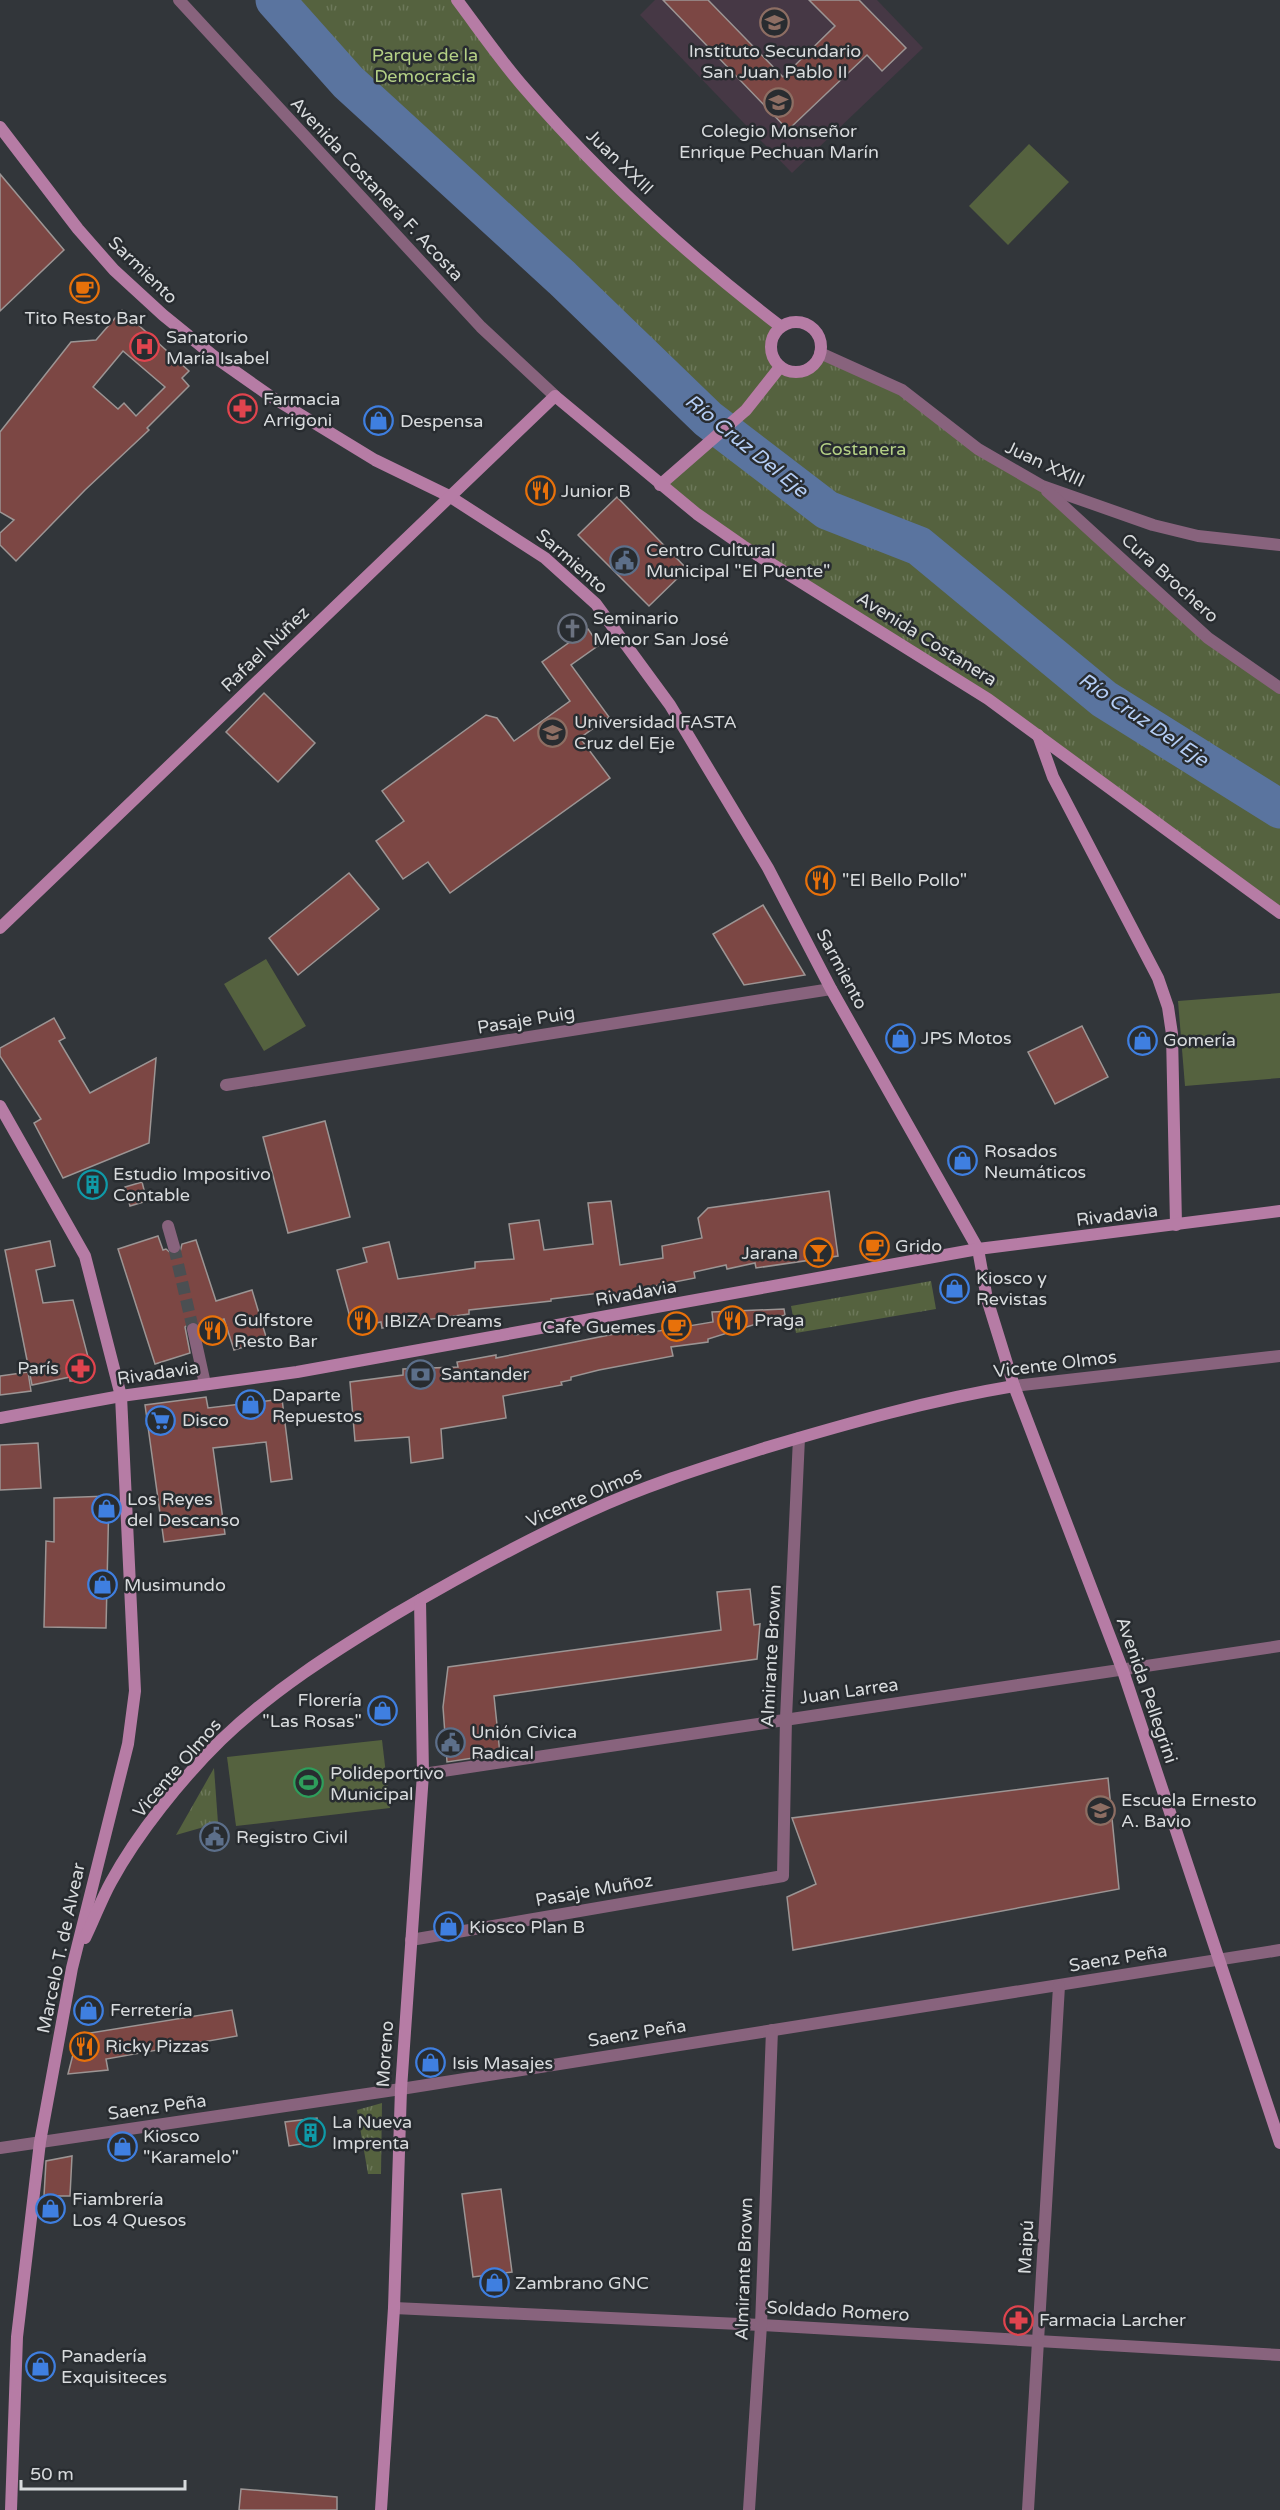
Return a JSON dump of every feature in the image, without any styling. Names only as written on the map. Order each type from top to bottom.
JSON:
[{"type":"street","name":"Avenida Costanera F. Acosta","points":[[179,0],[481,327],[555,396]]},
{"type":"street","name":"Juan XXIII","points":[[457,0],[519,82],[572,140],[691,256],[780,327]]},
{"type":"street","name":"Sarmiento","points":[[0,127],[78,229],[114,270],[216,358],[270,396],[375,460],[449,496],[545,558],[596,604],[670,705],[757,848],[831,989],[978,1250]]},
{"type":"street","points":[[799,321],[812,327],[820,339],[820,353],[814,364],[802,371],[788,371],[780,367],[773,358],[770,347],[773,335],[780,327],[799,321]]},
{"type":"street","name":"Juan XXIII","points":[[820,353],[902,390],[978,449],[1042,486],[1143,521],[1198,536],[1280,544]]},
{"type":"street","points":[[660,485],[746,410],[780,367]]},
{"type":"street","name":"Avenida Costanera","points":[[555,396],[660,485],[743,546],[988,699],[1280,913]]},
{"type":"street","name":"Rafael Núñez","points":[[0,928],[555,396]]},
{"type":"street","name":"Cura Brochero","points":[[1042,486],[1208,638],[1280,688]]},
{"type":"street","points":[[1038,735],[1053,777],[1158,978],[1168,1007],[1172,1034],[1176,1226]]},
{"type":"street","name":"Pasaje Puig","points":[[226,1085],[831,989]]},
{"type":"street","name":"Marcelo T. de Alvear","points":[[0,1106],[85,1256],[121,1396],[135,1691],[128,1743],[72,1968],[40,2142],[17,2337],[11,2510]]},
{"type":"street","name":"Rivadavia","points":[[0,1418],[121,1396],[297,1372],[978,1250],[1280,1211]]},
{"type":"street","points":[[168,1226],[174,1246]]},
{"type":"street","name":"Avenida Pellegrini","points":[[978,1250],[987,1299],[1014,1386],[1123,1671],[1280,2143]]},
{"type":"street","points":[[193,1329],[205,1384]]},
{"type":"street","name":"Vicente Olmos","points":[[72,1968],[111,1882],[158,1814],[220,1741],[313,1665],[420,1600],[513,1548],[590,1510],[697,1469],[799,1438],[955,1396],[1014,1386],[1280,1356]]},
{"type":"street","name":"Almirante Brown","points":[[783,1876],[786,1718],[799,1438]]},
{"type":"street","name":"Moreno","points":[[381,2510],[394,2308],[400,2089],[423,1774],[420,1600]]},
{"type":"street","name":"Juan Larrea","points":[[423,1774],[1280,1646]]},
{"type":"street","name":"Pasaje Muñoz","points":[[411,1940],[783,1876]]},
{"type":"street","name":"Saenz Peña","points":[[0,2148],[400,2089],[1280,1950]]},
{"type":"street","name":"Maipú","points":[[1028,2510],[1059,1986]]},
{"type":"street","name":"Almirante Brown","points":[[748,2510],[760,2325],[772,2030]]},
{"type":"street","name":"Soldado Romero","points":[[394,2308],[760,2325],[1280,2355]]},
{"type":"shaded area","points":[[655,0],[877,0],[923,48],[792,173],[640,15]]},
{"type":"green space","points":[[275,0],[457,0],[572,140],[776,330],[771,342],[771,353],[783,368],[802,371],[811,366],[819,357],[876,377],[1042,486],[1208,638],[1280,688],[1280,808],[1238,783],[1280,811],[1280,913],[894,639],[660,485],[723,430],[562,278],[348,82]]},
{"type":"green space","points":[[1029,144],[1069,182],[1008,245],[969,206]]},
{"type":"green space","points":[[266,959],[306,1026],[264,1051],[224,984]]},
{"type":"green space","points":[[1280,993],[1280,1078],[1185,1086],[1178,1001]]},
{"type":"green space","points":[[931,1281],[936,1309],[796,1333],[791,1306]]},
{"type":"green space","name":"Polideportivo Municipal","points":[[382,1740],[390,1808],[236,1826],[227,1757]]},
{"type":"green space","points":[[214,1768],[218,1823],[176,1835]]},
{"type":"green space","points":[[382,2103],[381,2174],[368,2174],[357,2110]]},
{"type":"building","points":[[663,0],[708,0],[783,77],[835,26],[809,0],[859,0],[906,48],[882,71],[867,55],[788,130]]},
{"type":"building","points":[[0,174],[64,250],[0,311]]},
{"type":"building","points":[[122,310],[189,371],[182,378],[189,386],[147,428],[149,430],[85,490],[16,561],[0,545],[0,533],[14,520],[0,512],[0,432],[71,342],[96,340]],"holes":[[[123,351],[165,387],[136,416],[124,403],[118,409],[93,387]]]},
{"type":"building","points":[[617,497],[687,569],[649,606],[578,535]]},
{"type":"building","points":[[588,629],[599,645],[571,665],[609,717],[580,738],[610,778],[450,893],[428,862],[403,879],[376,841],[404,821],[382,791],[486,715],[497,718],[514,741],[570,701],[542,662]]},
{"type":"building","points":[[264,693],[315,743],[278,782],[226,732]]},
{"type":"building","points":[[349,873],[379,909],[298,975],[269,938]]},
{"type":"building","points":[[763,905],[805,975],[744,985],[713,934]]},
{"type":"building","points":[[54,1018],[65,1038],[59,1041],[90,1093],[156,1058],[149,1143],[63,1178],[34,1123],[41,1119],[0,1056],[0,1048]]},
{"type":"building","points":[[1082,1026],[1108,1077],[1055,1104],[1028,1052]]},
{"type":"building","points":[[325,1121],[350,1217],[288,1233],[263,1137]]},
{"type":"building","points":[[142,1182],[147,1201],[130,1206],[125,1187]]},
{"type":"building","points":[[829,1191],[838,1256],[756,1268],[755,1263],[727,1269],[726,1265],[694,1272],[695,1278],[624,1292],[625,1295],[600,1297],[600,1293],[469,1310],[469,1314],[425,1320],[425,1318],[382,1328],[381,1322],[353,1328],[337,1270],[367,1262],[363,1248],[389,1242],[398,1279],[475,1268],[475,1262],[514,1259],[509,1224],[539,1220],[544,1250],[593,1244],[588,1203],[611,1201],[620,1265],[663,1258],[662,1246],[702,1238],[698,1218],[708,1208]]},
{"type":"building","points":[[158,1236],[163,1250],[166,1249],[173,1255],[180,1252],[182,1244],[196,1240],[216,1301],[252,1290],[267,1340],[234,1350],[224,1319],[201,1327],[192,1321],[185,1327],[190,1353],[155,1364],[118,1249]]},
{"type":"building","points":[[50,1241],[55,1266],[36,1270],[43,1303],[73,1300],[92,1372],[86,1381],[70,1381],[70,1377],[32,1385],[5,1250]]},
{"type":"building","points":[[784,1309],[785,1315],[708,1339],[708,1342],[671,1347],[673,1356],[599,1370],[571,1377],[571,1380],[561,1382],[562,1385],[503,1396],[506,1418],[441,1429],[443,1458],[411,1463],[409,1437],[355,1441],[350,1382],[403,1375],[403,1369],[458,1367],[457,1362],[496,1355],[496,1358],[634,1330],[635,1335],[713,1322],[712,1312]]},
{"type":"building","points":[[28,1372],[31,1391],[0,1395],[0,1376]]},
{"type":"building","points":[[206,1397],[208,1408],[282,1399],[292,1479],[271,1482],[266,1442],[213,1448],[225,1534],[164,1542],[145,1405]]},
{"type":"building","points":[[38,1443],[41,1488],[0,1490],[0,1445]]},
{"type":"building","points":[[109,1496],[106,1628],[44,1627],[46,1541],[54,1542],[54,1498]]},
{"type":"building","points":[[750,1589],[754,1625],[760,1624],[757,1659],[494,1696],[500,1754],[447,1762],[443,1707],[448,1667],[721,1630],[717,1592]]},
{"type":"building","points":[[1108,1778],[1119,1889],[793,1950],[787,1897],[816,1884],[792,1818]]},
{"type":"building","points":[[232,2010],[237,2036],[106,2059],[108,2070],[68,2074],[78,2035]]},
{"type":"building","points":[[317,2118],[319,2141],[289,2146],[285,2122]]},
{"type":"building","points":[[72,2156],[70,2196],[44,2196],[46,2161]]},
{"type":"building","points":[[501,2189],[512,2272],[473,2277],[462,2194]]},
{"type":"building","points":[[241,2489],[337,2497],[337,2510],[239,2510]]},
{"type":"waterway","name":"Río Cruz Del Eje","points":[[275,0],[348,82],[562,278],[708,419],[827,510],[919,546],[1104,699],[1280,809]]},
{"type":"tunnel","points":[[174,1247],[193,1329]]},
{"type":"place","name":"Instituto Secundario San Juan Pablo II","points":[[775,22]]},
{"type":"place","name":"Colegio Monseñor Enrique Pechuan Marín","points":[[779,102]]},
{"type":"place","name":"Tito Resto Bar","points":[[85,289]]},
{"type":"place","name":"Sanatorio María Isabel","points":[[145,347]]},
{"type":"place","name":"Farmacia Arrigoni","points":[[242,409]]},
{"type":"place","name":"Despensa","points":[[379,421]]},
{"type":"place","name":"Junior B","points":[[540,491]]},
{"type":"place","name":"Centro Cultural Municipal \"El Puente\"","points":[[625,560]]},
{"type":"place","name":"Seminario Menor San José","points":[[572,628]]},
{"type":"place","name":"Universidad FASTA Cruz del Eje","points":[[553,732]]},
{"type":"place","name":"\"El Bello Pollo\"","points":[[821,880]]},
{"type":"place","name":"JPS Motos","points":[[900,1038]]},
{"type":"place","name":"Gomería","points":[[1142,1040]]},
{"type":"place","name":"Rosados Neumáticos","points":[[963,1161]]},
{"type":"place","name":"Estudio Impositivo Contable","points":[[92,1184]]},
{"type":"place","name":"Grido","points":[[874,1246]]},
{"type":"place","name":"Jarana","points":[[819,1253]]},
{"type":"place","name":"Kiosco y Revistas","points":[[955,1288]]},
{"type":"place","name":"Praga","points":[[733,1320]]},
{"type":"place","name":"IBIZA Dreams","points":[[363,1321]]},
{"type":"place","name":"Cafe Guemes","points":[[677,1327]]},
{"type":"place","name":"Gulfstore Resto Bar","points":[[213,1330]]},
{"type":"place","name":"París","points":[[80,1368]]},
{"type":"place","name":"Santander","points":[[420,1374]]},
{"type":"place","name":"Daparte Repuestos","points":[[251,1405]]},
{"type":"place","name":"Disco","points":[[161,1420]]},
{"type":"place","name":"Los Reyes del Descanso","points":[[106,1509]]},
{"type":"place","name":"Musimundo","points":[[103,1585]]},
{"type":"place","name":"Florería \"Las Rosas\"","points":[[383,1710]]},
{"type":"place","name":"Unión Cívica Radical","points":[[450,1742]]},
{"type":"place","name":"Polideportivo Municipal","points":[[309,1783]]},
{"type":"place","name":"Escuela Ernesto A. Bavio","points":[[1100,1810]]},
{"type":"place","name":"Registro Civil","points":[[215,1837]]},
{"type":"place","name":"Kiosco Plan B","points":[[448,1927]]},
{"type":"place","name":"Ferretería","points":[[89,2010]]},
{"type":"place","name":"Ricky Pizzas","points":[[84,2046]]},
{"type":"place","name":"Isis Masajes","points":[[431,2063]]},
{"type":"place","name":"La Nueva Imprenta","points":[[311,2132]]},
{"type":"place","name":"Kiosco \"Karamelo\"","points":[[122,2146]]},
{"type":"place","name":"Fiambrería Los 4 Quesos","points":[[51,2209]]},
{"type":"place","name":"Zambrano GNC","points":[[494,2283]]},
{"type":"place","name":"Farmacia Larcher","points":[[1018,2320]]},
{"type":"place","name":"Panadería Exquisiteces","points":[[40,2366]]},
{"type":"park label","name":"Parque de la Democracia","points":[[425,65]]},
{"type":"park label","name":"Costanera","points":[[863,449]]}]
